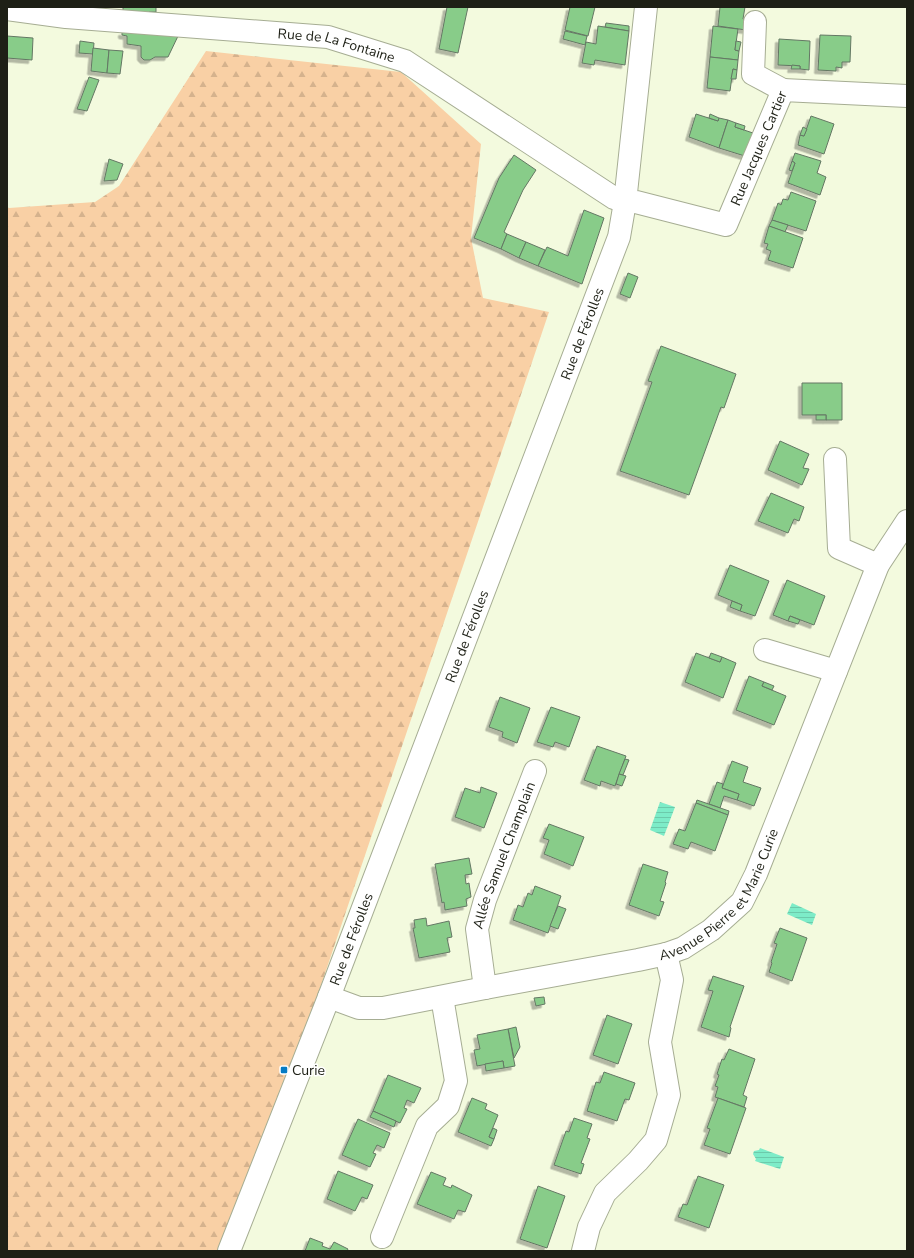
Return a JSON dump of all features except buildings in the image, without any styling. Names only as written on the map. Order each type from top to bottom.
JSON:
[{"type":"street","name":"Rue de Férolles","points":[[229,1251],[329,997],[619,237],[626,202],[646,7]]},
{"type":"street","name":"Rue de La Fontaine","points":[[7,9],[66,17],[328,37],[405,61],[614,198],[626,202]]},
{"type":"street","points":[[755,22],[753,74],[783,90]]},
{"type":"street","name":"Rue Jacques Cartier","points":[[626,202],[636,202],[726,225],[783,90],[907,96]]},
{"type":"street","points":[[834,459],[839,548],[878,564]]},
{"type":"street","name":"Avenue Pierre et Marie Curie","points":[[329,997],[359,1008],[383,1008],[666,954],[683,948],[711,930],[742,902],[756,874],[878,564],[907,521]]},
{"type":"street","points":[[765,650],[836,671]]},
{"type":"street","name":"Allée Samuel Champlain","points":[[485,988],[477,929],[485,900],[536,771]]},
{"type":"street","points":[[584,1251],[589,1227],[605,1193],[638,1161],[656,1140],[669,1095],[660,1042],[672,980],[666,954]]},
{"type":"street","points":[[382,1237],[427,1126],[448,1106],[456,1081],[442,997]]},
{"type":"green space","points":[[206,51],[401,72],[481,144],[471,238],[483,298],[549,312],[231,1251],[7,1251],[7,207],[95,202],[119,186]]},
{"type":"shaded area","points":[[660,802],[675,807],[664,836],[650,830]]},
{"type":"shaded area","points":[[792,903],[816,914],[812,925],[787,914]]},
{"type":"shaded area","points":[[760,1148],[784,1157],[780,1169],[755,1161],[756,1159],[753,1154],[754,1151],[759,1150]]},
{"type":"place","name":"Curie","points":[[284,1070]]}]
